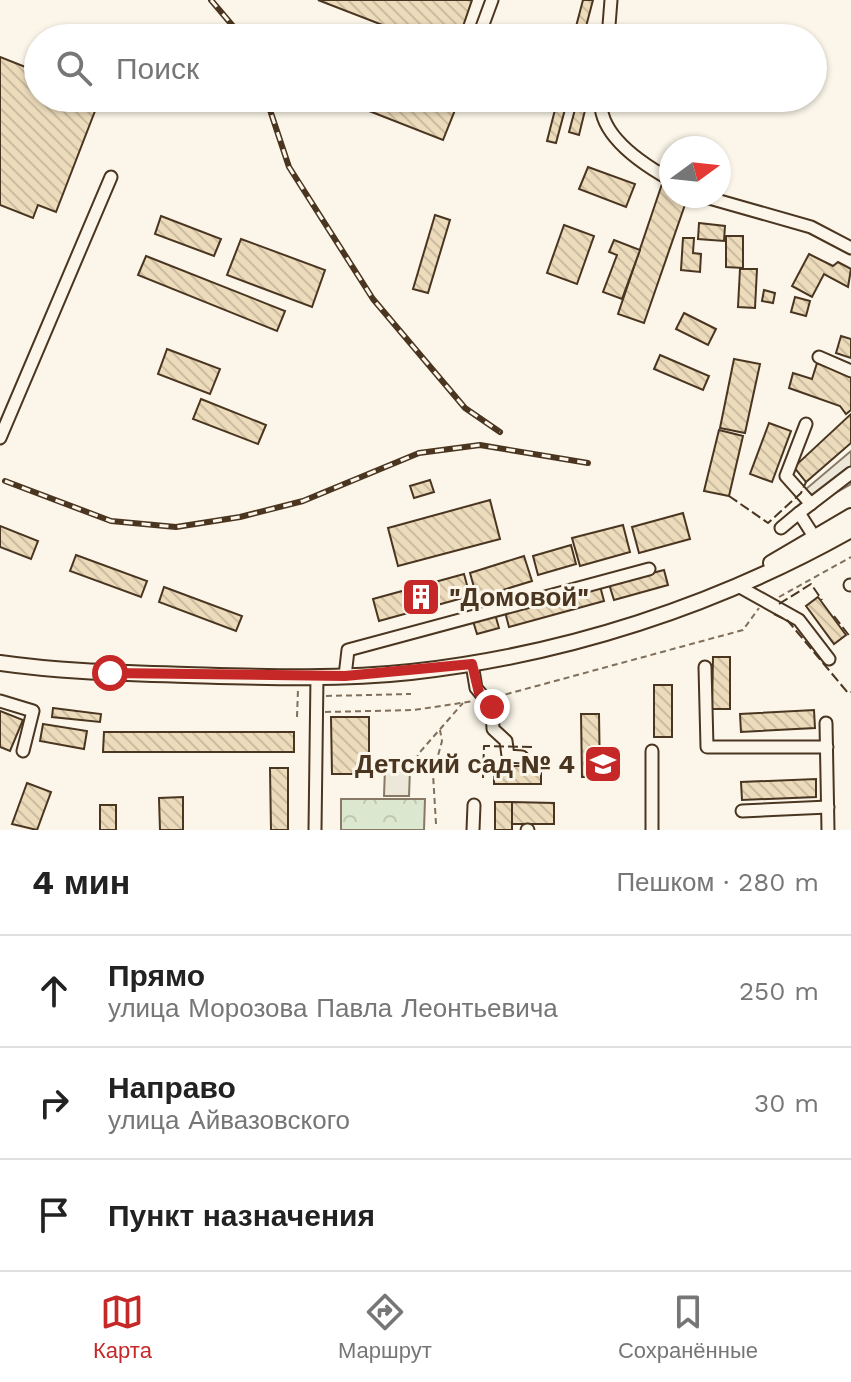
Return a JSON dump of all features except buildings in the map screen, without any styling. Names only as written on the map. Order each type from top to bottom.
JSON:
[{"type":"main road","points":[[738,586],[757,570],[851,516]]},
{"type":"main road","points":[[0,663],[110,673],[317,676],[472,664],[577,641],[738,586],[793,562],[851,530]]},
{"type":"street","points":[[483,24],[492,0]]},
{"type":"street","points":[[609,24],[611,2]]},
{"type":"street","points":[[602,112],[614,136],[644,165],[659,173]]},
{"type":"street","points":[[0,438],[111,177]]},
{"type":"street","points":[[731,204],[811,227],[851,248]]},
{"type":"street","points":[[819,357],[851,371]]},
{"type":"street","points":[[806,424],[786,476],[811,504]]},
{"type":"street","points":[[781,528],[851,473]]},
{"type":"street","points":[[799,513],[815,538]]},
{"type":"street","points":[[345,676],[348,650],[649,569]]},
{"type":"street","points":[[738,586],[799,620],[829,659]]},
{"type":"street","points":[[472,664],[476,688],[492,707],[493,729],[506,741],[508,756],[522,757]]},
{"type":"street","points":[[705,667],[707,747],[827,747]]},
{"type":"street","points":[[315,830],[317,676]]},
{"type":"street","points":[[0,701],[33,711],[23,751]]},
{"type":"street","points":[[826,723],[828,830]]},
{"type":"street","points":[[652,751],[652,830]]},
{"type":"street","points":[[473,830],[474,805]]},
{"type":"street","points":[[742,811],[828,807]]},
{"type":"path","points":[[317,712],[414,710],[484,699],[551,684],[743,630],[749,626],[755,611],[851,557]]},
{"type":"path","points":[[317,696],[411,694]]},
{"type":"path","points":[[410,769],[464,702]]},
{"type":"path","points":[[436,824],[433,774],[442,741],[440,730]]},
{"type":"green space","points":[[341,799],[425,799],[424,830],[341,830]]},
{"type":"shaded area","points":[[851,451],[851,484],[818,503],[806,489]]},
{"type":"shaded area","points":[[385,768],[410,769],[409,796],[384,796]]},
{"type":"railway","points":[[211,0],[231,24]]},
{"type":"railway","points":[[271,112],[289,167],[373,299],[465,408],[500,432]]},
{"type":"railway","points":[[5,481],[111,521],[176,527],[240,517],[303,501],[419,453],[480,445],[588,463]]},
{"type":"fence","points":[[729,496],[768,523],[801,493],[806,482]]},
{"type":"fence","points":[[779,604],[811,584],[822,600]]},
{"type":"fence","points":[[774,614],[788,621],[848,693],[851,692]]},
{"type":"fence","points":[[834,616],[851,638]]},
{"type":"fence","points":[[483,778],[484,746],[536,747]]},
{"type":"place","name":"\"Домовой\"","points":[[421,597]]},
{"type":"place","name":"Детский сад № 4","points":[[603,764]]},
{"type":"route","points":[[110,673],[345,676],[472,664],[476,688],[492,707]]}]
